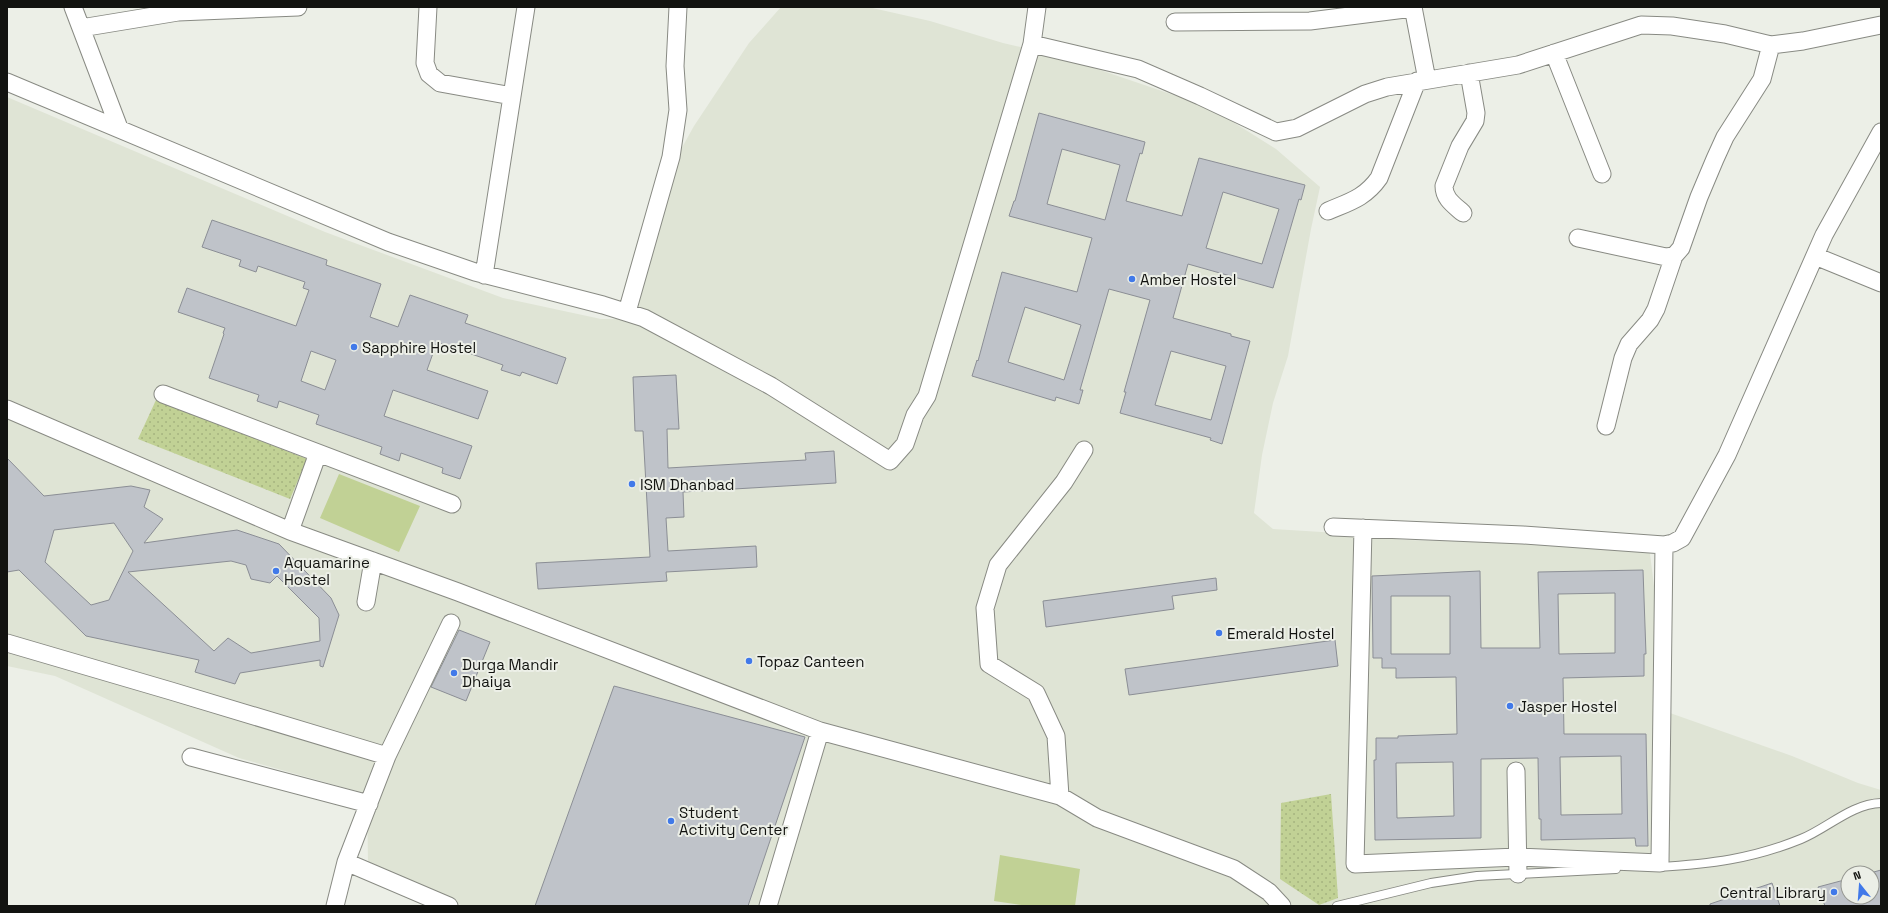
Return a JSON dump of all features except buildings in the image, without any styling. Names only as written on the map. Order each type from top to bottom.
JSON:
[{"type":"street","points":[[73,7],[119,128]]},
{"type":"street","points":[[81,28],[178,12],[298,7]]},
{"type":"street","points":[[428,7],[425,63],[429,74],[440,83],[512,96]]},
{"type":"street","points":[[484,275],[526,7]]},
{"type":"street","points":[[627,312],[671,157],[678,110],[675,60],[678,7]]},
{"type":"street","points":[[7,82],[388,242],[484,275],[627,312],[644,318],[771,386],[890,461],[905,444],[915,415],[927,396],[1032,44],[1037,7]]},
{"type":"street","points":[[1175,22],[1310,21],[1413,8],[1422,80],[1379,178],[1371,189],[1362,196],[1328,212]]},
{"type":"street","points":[[1032,44],[1138,69],[1276,132],[1297,128],[1365,94],[1422,80],[1518,65],[1641,25],[1672,26],[1725,34],[1771,45],[1803,41],[1881,25]]},
{"type":"street","points":[[1606,426],[1623,358],[1629,344],[1650,320],[1656,310],[1674,256],[1681,248],[1698,197],[1725,137],[1762,79],[1771,45]]},
{"type":"street","points":[[1554,53],[1602,174]]},
{"type":"street","points":[[1462,213],[1447,198],[1444,193],[1444,186],[1460,146],[1475,121],[1476,113],[1469,73]]},
{"type":"street","points":[[1333,527],[1523,535],[1664,545],[1673,543],[1682,538],[1727,455],[1824,235],[1881,132]]},
{"type":"street","points":[[1578,238],[1666,257],[1674,256]]},
{"type":"street","points":[[1815,256],[1881,283]]},
{"type":"street","points":[[163,394],[452,504]]},
{"type":"street","points":[[7,409],[290,531],[465,594],[820,731],[1060,796],[1096,818],[1234,869],[1269,892],[1282,906]]},
{"type":"street","points":[[1060,796],[1056,736],[1036,693],[989,664],[985,608],[998,565],[1064,482],[1084,450]]},
{"type":"street","points":[[290,531],[318,453]]},
{"type":"street","points":[[1363,528],[1355,864],[1517,857],[1660,863],[1664,545]]},
{"type":"street","points":[[366,602],[374,561]]},
{"type":"street","points":[[335,906],[346,862],[387,756],[451,623]]},
{"type":"street","points":[[7,643],[171,690],[387,756]]},
{"type":"street","points":[[768,906],[820,731]]},
{"type":"street","points":[[191,757],[369,804]]},
{"type":"street","points":[[1516,772],[1518,874]]},
{"type":"street","points":[[346,862],[449,906]]},
{"type":"lane","points":[[1337,906],[1431,883],[1477,876],[1706,864],[1765,853],[1803,838],[1852,811],[1871,804],[1881,803]]},
{"type":"shaded area","name":"ISM Dhanbad","points":[[781,7],[868,7],[930,21],[1003,43],[1056,55],[1209,107],[1276,149],[1320,187],[1288,356],[1273,403],[1262,455],[1254,513],[1273,529],[1338,533],[1405,540],[1649,546],[1670,713],[1792,756],[1858,783],[1881,790],[1881,906],[463,906],[368,863],[367,794],[239,758],[55,676],[7,666],[7,97],[325,232],[503,298],[601,319],[619,319],[625,284],[646,212],[694,126],[749,43]]},
{"type":"green space","points":[[156,400],[307,459],[290,499],[138,439]]},
{"type":"green space","points":[[339,474],[420,506],[399,552],[320,518]]},
{"type":"green space","points":[[1331,794],[1338,898],[1319,905],[1280,879],[1281,803]]},
{"type":"green space","points":[[1000,855],[1080,869],[1075,906],[1028,906],[994,901]]},
{"type":"place","name":"Amber Hostel","points":[[1132,279]]},
{"type":"place","name":"Sapphire Hostel","points":[[354,347]]},
{"type":"place","name":"ISM Dhanbad","points":[[632,484]]},
{"type":"place","name":"Aquamarine Hostel","points":[[276,571]]},
{"type":"place","name":"Emerald Hostel","points":[[1219,633]]},
{"type":"place","name":"Topaz Canteen","points":[[749,661]]},
{"type":"place","name":"Durga Mandir Dhaiya","points":[[454,673]]},
{"type":"place","name":"Jasper Hostel","points":[[1510,706]]},
{"type":"place","name":"Student Activity Center","points":[[671,821]]},
{"type":"place","name":"Central Library","points":[[1834,892]]}]
